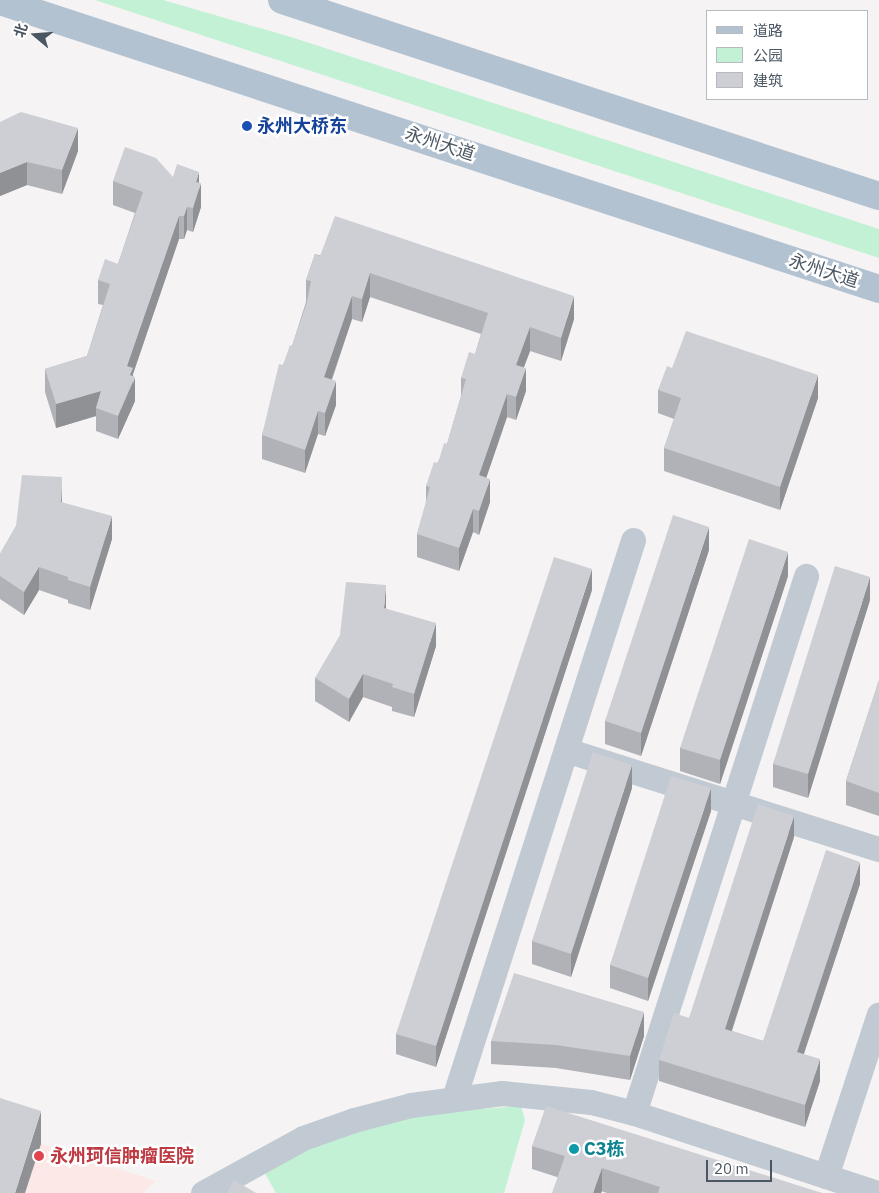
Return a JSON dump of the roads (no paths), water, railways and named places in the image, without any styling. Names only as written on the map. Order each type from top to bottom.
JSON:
[{"type":"main road","name":"永州大道","points":[[0,0],[879,289]]},
{"type":"main road","points":[[282,0],[879,196]]},
{"type":"street","points":[[454,1098],[633,540]]},
{"type":"street","points":[[634,1113],[806,576]]},
{"type":"street","points":[[566,750],[879,849]]},
{"type":"street","points":[[826,1176],[879,1014]]},
{"type":"street","points":[[203,1193],[303,1138],[411,1105],[502,1093],[546,1096],[634,1113],[877,1193]]},
{"type":"place","name":"永州大桥东","points":[[247,126]]},
{"type":"place","name":"C3栋","points":[[574,1149]]},
{"type":"place","name":"永州珂信肿瘤医院","points":[[39,1156]]}]
